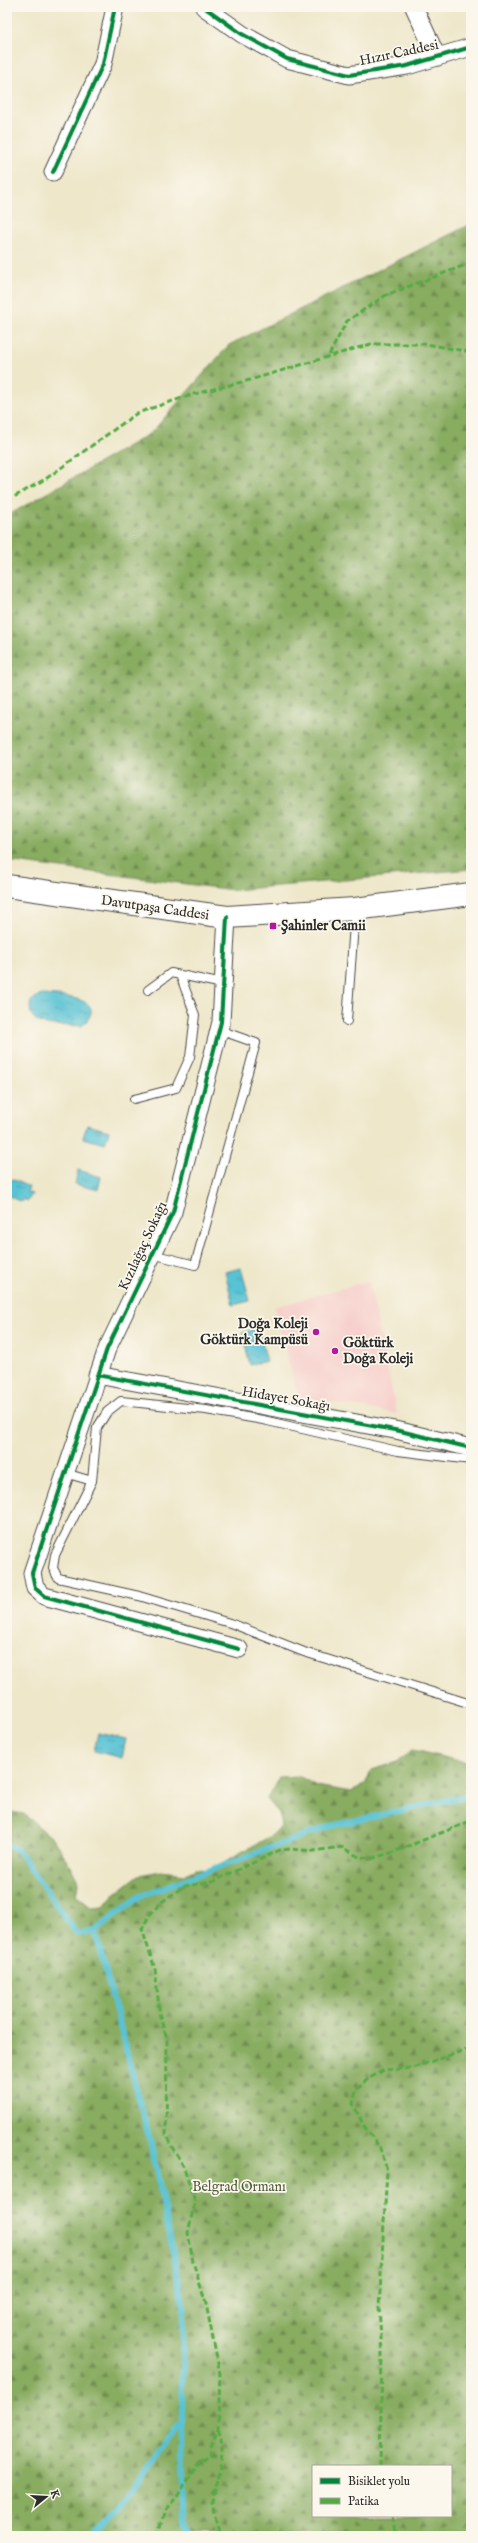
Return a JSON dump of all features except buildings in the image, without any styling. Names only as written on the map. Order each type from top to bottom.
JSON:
[{"type":"street","points":[[53,172],[103,64],[115,7]]},
{"type":"street","name":"Hızır Caddesi","points":[[204,7],[242,34],[287,59],[320,69],[349,75],[407,66],[471,47]]},
{"type":"street","points":[[414,7],[437,57]]},
{"type":"street","name":"Davutpaşa Caddesi","points":[[7,886],[227,917],[355,909],[471,894]]},
{"type":"street","name":"Kızılağaç Sokağı","points":[[227,917],[219,1030],[173,1212],[107,1349],[32,1573],[34,1588],[44,1596],[239,1649]]},
{"type":"street","name":"Hidayet Sokağı","points":[[97,1376],[400,1431],[471,1448]]},
{"type":"lane","points":[[347,1021],[355,909]]},
{"type":"lane","points":[[148,990],[171,973],[223,984]]},
{"type":"lane","points":[[134,1099],[176,1088],[190,1057],[195,1015],[180,975]]},
{"type":"lane","points":[[152,1254],[195,1265],[256,1043],[219,1030]]},
{"type":"lane","points":[[471,1460],[398,1452],[263,1420],[213,1412],[121,1401],[107,1412],[96,1428],[92,1481],[54,1555],[53,1568],[58,1578],[139,1596],[233,1624],[304,1652],[471,1704]]},
{"type":"lane","points":[[65,1473],[92,1481]]},
{"type":"shaded area","name":"Göktürk Doğa Koleji","points":[[369,1281],[397,1414],[298,1396],[274,1307]]},
{"type":"green space","points":[[471,224],[471,869],[233,890],[7,861],[7,516],[151,433],[229,345]]},
{"type":"green space","name":"Belgrad Ormanı","points":[[412,1750],[471,1762],[471,2536],[7,2536],[7,1809],[11,1812],[24,1814],[52,1838],[66,1858],[79,1883],[77,1896],[92,1908],[103,1907],[113,1895],[139,1875],[161,1871],[185,1874],[196,1869],[209,1870],[269,1837],[282,1826],[279,1813],[267,1799],[279,1777],[299,1776],[316,1786],[351,1792],[366,1783],[371,1770],[397,1762]]},
{"type":"water","points":[[40,995],[68,997],[87,1003],[91,1009],[90,1016],[82,1026],[55,1025],[39,1022],[33,1017],[30,1011],[31,1001]]},
{"type":"water","points":[[87,1125],[109,1131],[105,1144],[83,1138]]},
{"type":"water","points":[[78,1170],[101,1177],[98,1190],[75,1184]]},
{"type":"water","points":[[7,1177],[29,1187],[27,1192],[32,1194],[28,1201],[23,1199],[21,1202],[7,1195]]},
{"type":"water","points":[[241,1268],[250,1301],[233,1305],[225,1272]]},
{"type":"water","points":[[258,1328],[267,1361],[250,1365],[242,1333]]},
{"type":"water","points":[[98,1733],[126,1739],[122,1758],[94,1751]]},
{"type":"waterway","points":[[7,1845],[17,1849],[77,1934],[95,1930],[140,1896],[327,1827],[471,1795]]},
{"type":"waterway","points":[[90,2536],[129,2494],[182,2422],[184,2307],[152,2149],[95,1930]]},
{"type":"waterway","points":[[182,2422],[183,2524],[189,2536]]},
{"type":"marked path","points":[[329,355],[347,321],[386,295],[471,263]]},
{"type":"marked path","points":[[7,501],[47,478],[137,413],[194,394],[250,380],[371,344],[426,344],[471,352]]},
{"type":"marked path","points":[[157,2536],[165,2510],[176,2498],[200,2461],[211,2454],[210,2449],[218,2428],[220,2374],[206,2304],[193,2262],[188,2233],[195,2201],[183,2165],[170,2144],[166,2134],[167,2039],[160,2017],[155,1969],[142,1929],[150,1914],[163,1901],[185,1886],[212,1882],[280,1850],[291,1849],[313,1851],[341,1847],[359,1857],[373,1858],[391,1853],[471,1821]]},
{"type":"marked path","points":[[380,2465],[382,2352],[379,2308],[387,2171],[381,2149],[364,2126],[353,2104],[356,2090],[368,2079],[384,2070],[412,2068],[471,2048]]},
{"type":"marked path","points":[[218,2428],[221,2438],[222,2457],[214,2495],[213,2509],[221,2536]]},
{"type":"marked path","points":[[392,2517],[396,2536]]},
{"type":"cycle path","points":[[53,172],[103,64],[115,7]]},
{"type":"cycle path","points":[[204,7],[242,34],[287,59],[349,75],[407,66],[471,47]]},
{"type":"cycle path","points":[[227,917],[221,1022],[173,1212],[107,1349],[32,1573],[35,1588],[44,1596],[239,1649]]},
{"type":"cycle path","points":[[97,1375],[400,1431],[471,1448]]},
{"type":"place","name":"Şahinler Camii","points":[[273,926]]},
{"type":"place","name":"Doğa Koleji Göktürk Kampüsü","points":[[316,1332]]},
{"type":"place","name":"Göktürk Doğa Koleji","points":[[335,1351]]}]
